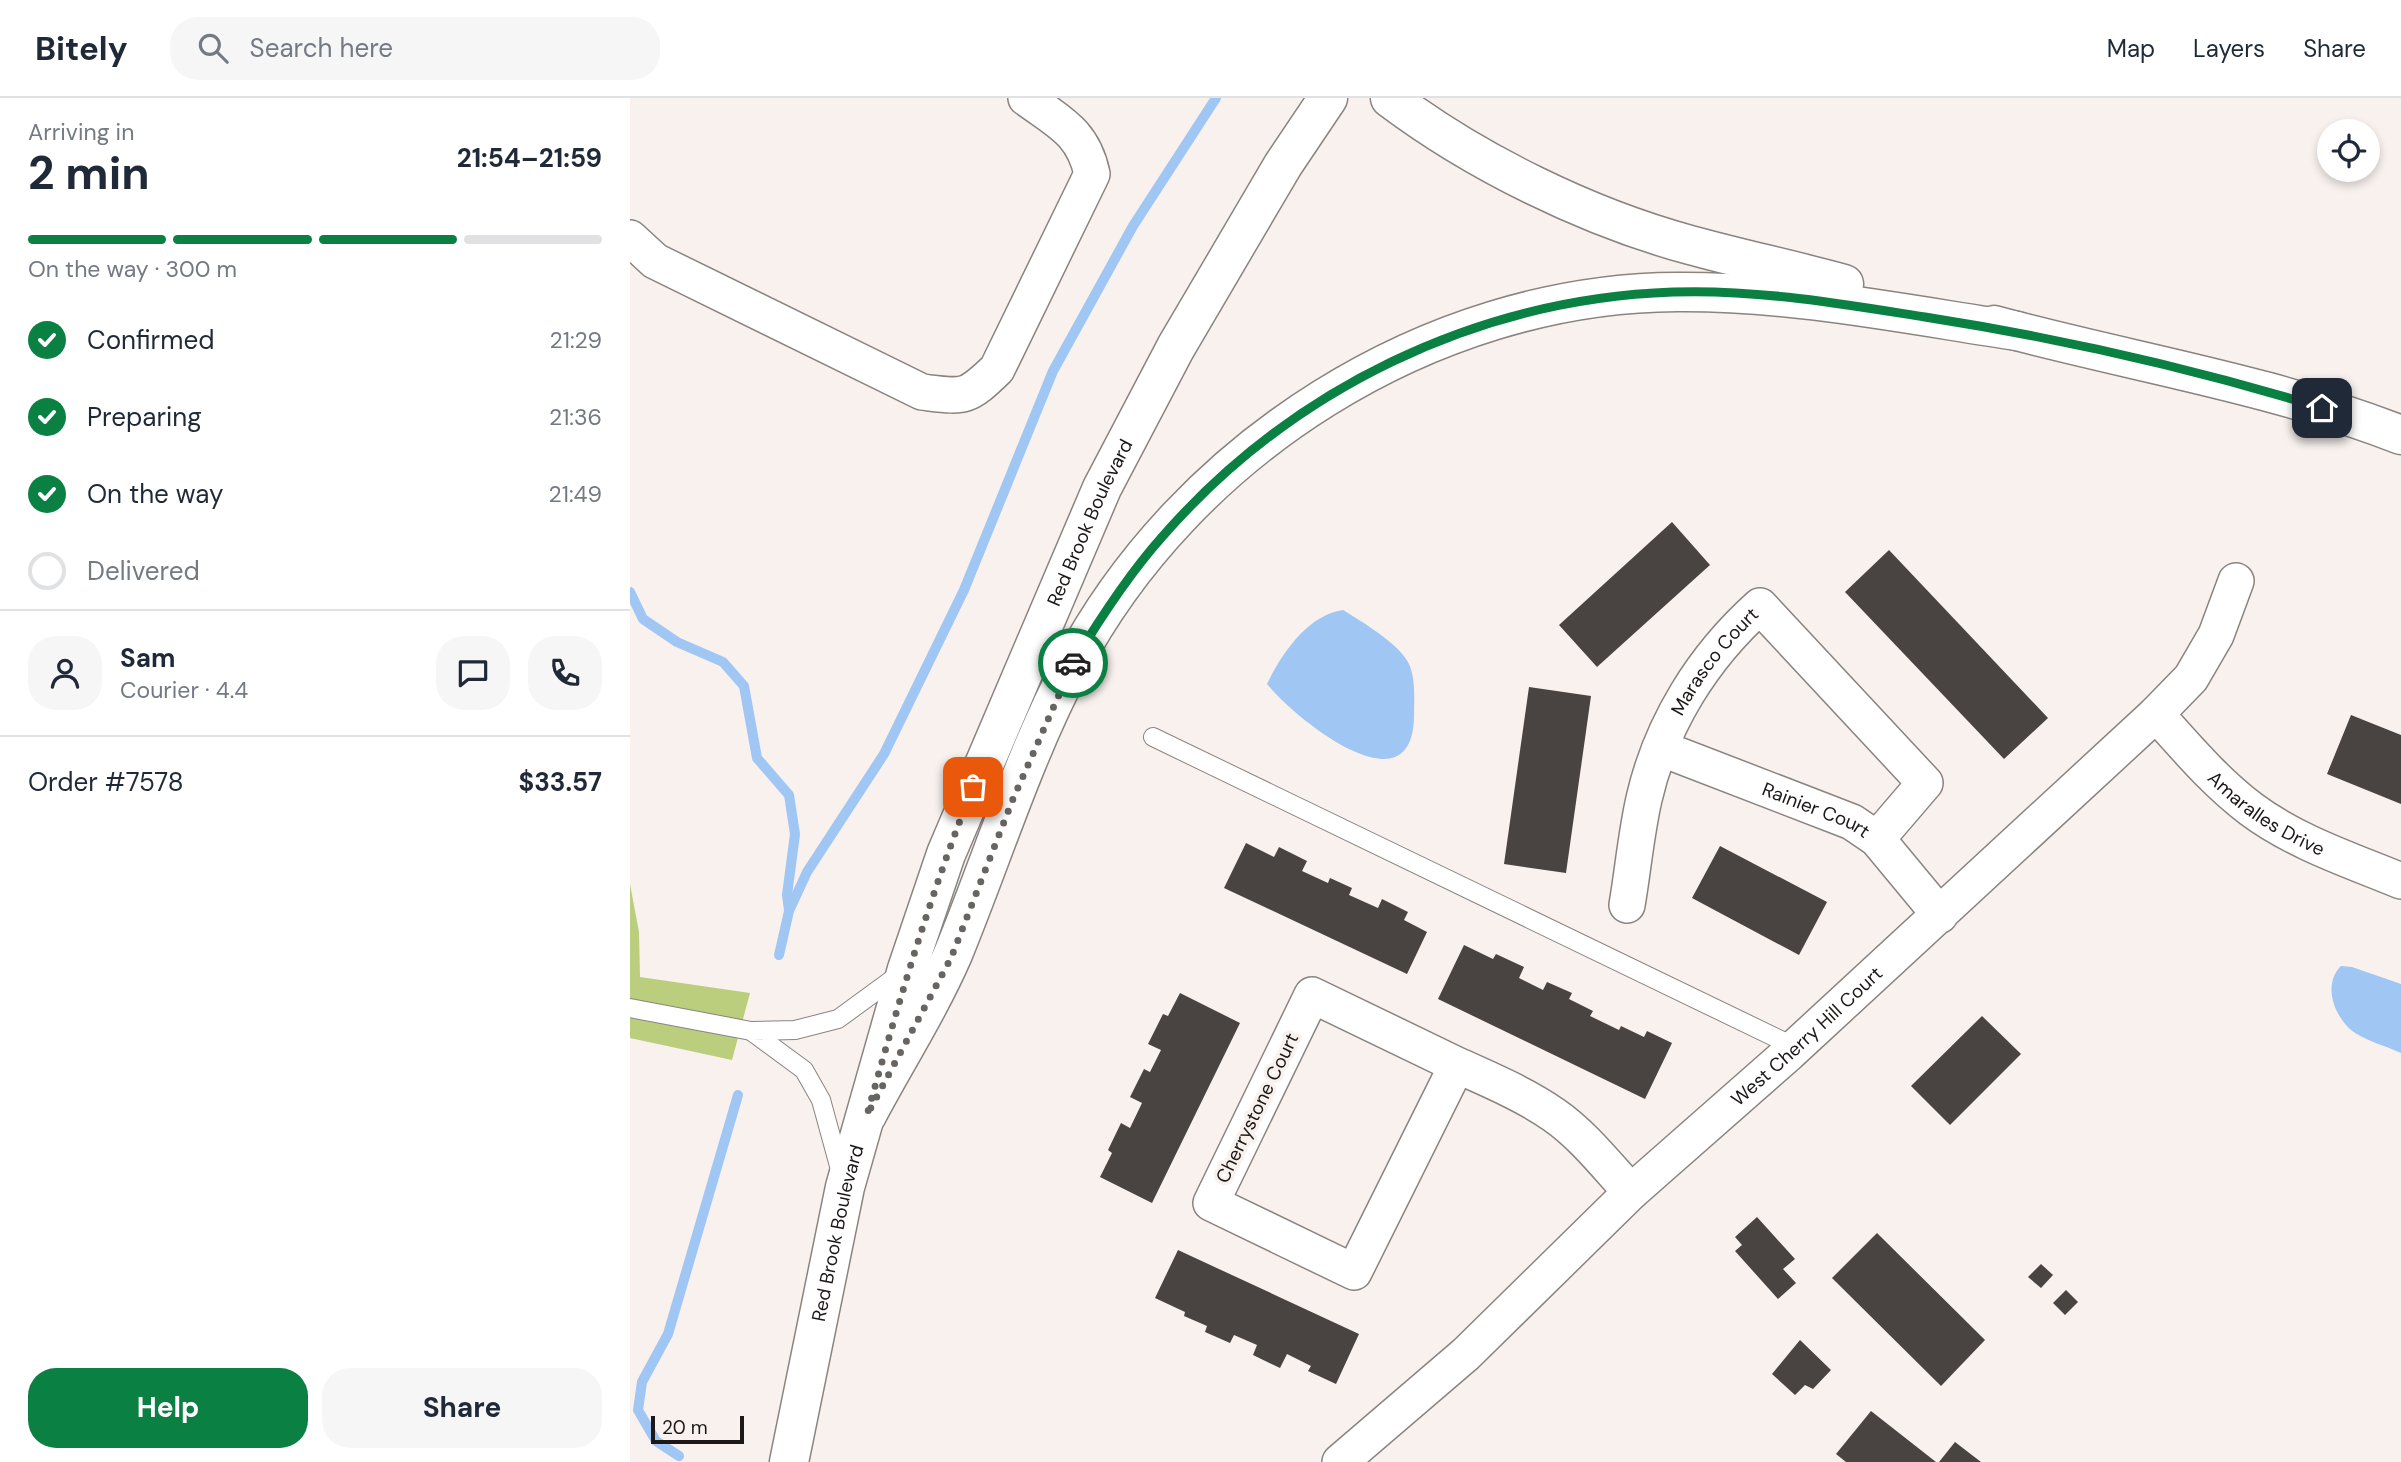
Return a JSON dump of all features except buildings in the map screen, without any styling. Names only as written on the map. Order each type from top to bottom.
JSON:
[{"type":"main road","name":"Red Brook Boulevard","points":[[789,1462],[845,1187],[907,969],[946,855],[986,755],[1102,488],[1176,347],[1283,165],[1328,98]]},
{"type":"main road","points":[[1390,98],[1464,147],[1604,216],[1688,245],[2017,331],[2187,369],[2363,420],[2401,435]]},
{"type":"main road","points":[[867,1115],[951,958],[1070,667],[1101,616],[1160,538],[1214,482],[1269,435],[1322,398],[1407,354],[1474,327],[1543,307],[1613,297],[1675,292],[1749,293],[1822,301],[2017,331]]},
{"type":"street","points":[[630,238],[655,261],[922,392],[949,395],[973,392],[997,369],[1092,174],[1087,151],[1067,127],[1026,98]]},
{"type":"street","name":"West Cherry Hill Court","points":[[1340,1462],[1466,1354],[1631,1192],[1940,915],[2156,714],[2191,678],[2216,635],[2236,581]]},
{"type":"street","name":"Marasco Court","points":[[1627,905],[1644,798],[1660,748],[1679,707],[1706,663],[1733,630],[1760,606],[1925,783],[1877,839]]},
{"type":"street","name":"Amaralles Drive","points":[[2156,714],[2213,777],[2253,810],[2305,842],[2401,881]]},
{"type":"street","name":"Rainier Court","points":[[1660,748],[1852,822],[1877,839],[1940,915]]},
{"type":"street","name":"Cherrystone Court","points":[[1457,1065],[1354,1272],[1211,1203],[1312,995],[1521,1095],[1555,1116],[1584,1141],[1631,1192]]},
{"type":"lane","points":[[1153,737],[1795,1047]]},
{"type":"lane","points":[[630,1008],[751,1031],[796,1030],[838,1019],[907,969]]},
{"type":"lane","points":[[751,1031],[804,1070],[821,1100],[845,1187]]},
{"type":"green space","points":[[630,884],[639,932],[640,977],[750,993],[732,1060],[630,1038]]},
{"type":"water","points":[[1343,610],[1389,641],[1409,664],[1413,677],[1414,717],[1408,745],[1394,757],[1373,758],[1324,735],[1267,684],[1288,648],[1308,627],[1330,613]]},
{"type":"water","points":[[2341,966],[2352,967],[2401,984],[2401,1053],[2356,1034],[2339,1016],[2332,999],[2332,981]]},
{"type":"waterway","points":[[779,955],[789,911],[807,872],[884,754],[964,590],[1053,371],[1133,226],[1216,98]]},
{"type":"waterway","points":[[630,592],[643,619],[677,642],[723,662],[744,686],[757,758],[789,795],[795,834],[787,895],[789,910]]},
{"type":"waterway","points":[[679,1456],[656,1441],[638,1410],[642,1382],[668,1334],[738,1095]]},
{"type":"way so far","points":[[973,787],[946,855],[907,969],[867,1115],[951,958],[1013,799],[1073,663]]},
{"type":"route","points":[[1073,663],[1101,616],[1160,538],[1214,482],[1269,435],[1333,391],[1407,354],[1474,327],[1543,307],[1675,292],[1749,293],[1822,301],[2017,331],[2187,369],[2322,408]]}]
